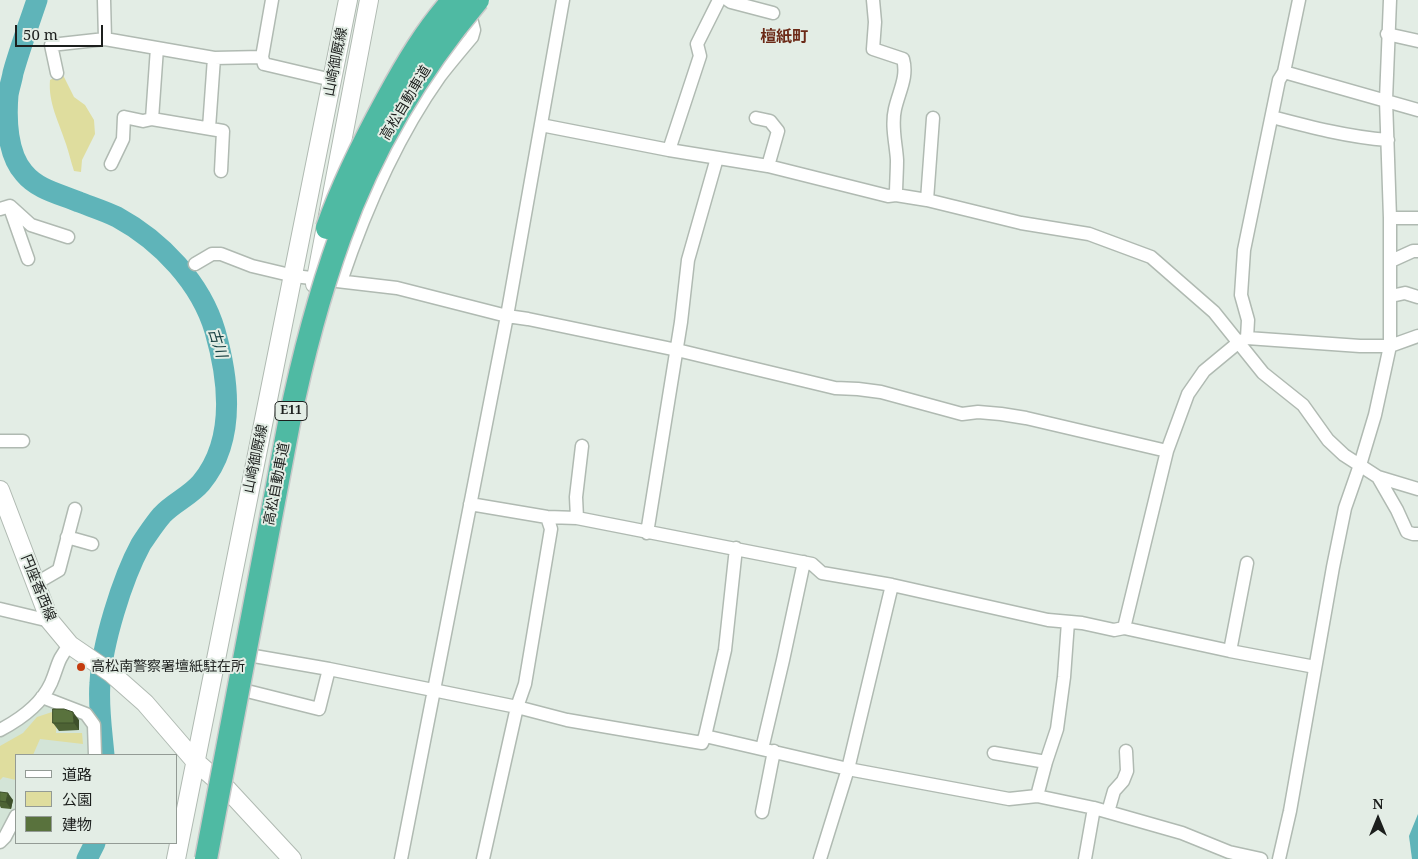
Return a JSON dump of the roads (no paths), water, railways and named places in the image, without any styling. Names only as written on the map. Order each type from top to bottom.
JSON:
[{"type":"highway","name":"高松自動車道","points":[[191,859],[273,431],[302,308],[328,226],[349,173],[367,136],[405,66],[438,17],[453,0]]},
{"type":"highway","name":"高松自動車道","points":[[206,859],[289,423],[303,360],[328,274],[343,228],[384,138],[449,34],[478,0]]},
{"type":"main road","name":"山崎御厩線","points":[[176,859],[348,0]]},
{"type":"main road","name":"山崎御厩線","points":[[212,859],[228,790],[254,656],[276,535],[316,279],[369,0]]},
{"type":"main road","name":"円座香西線","points":[[0,490],[50,622],[70,645],[111,673],[145,703],[195,761],[228,790],[292,859]]},
{"type":"street","points":[[104,0],[105,39]]},
{"type":"street","points":[[272,0],[262,58],[264,64],[332,80]]},
{"type":"street","points":[[341,282],[355,240],[378,186],[399,145],[440,76],[472,37],[474,30],[467,0]]},
{"type":"street","points":[[401,859],[507,316],[563,0]]},
{"type":"street","points":[[669,150],[700,56],[698,44],[719,0]]},
{"type":"street","points":[[728,0],[773,13]]},
{"type":"street","points":[[873,0],[875,22],[873,49],[903,59],[906,68],[902,89],[895,109],[893,129],[897,159],[896,195]]},
{"type":"street","points":[[1124,628],[1167,451],[1188,394],[1204,371],[1243,340],[1248,320],[1241,295],[1244,250],[1279,80],[1284,72],[1299,0]]},
{"type":"street","points":[[1278,859],[1290,811],[1345,508],[1360,465],[1374,415],[1390,346],[1391,261],[1386,100],[1387,34],[1390,0]]},
{"type":"street","points":[[1387,34],[1418,41]]},
{"type":"street","points":[[57,73],[51,45],[105,39],[214,58],[262,58]]},
{"type":"street","points":[[152,119],[157,48]]},
{"type":"street","points":[[209,128],[214,58]]},
{"type":"street","points":[[1284,72],[1418,110]]},
{"type":"street","points":[[110,164],[124,139],[124,117],[144,121],[152,119],[223,131],[222,171]]},
{"type":"street","points":[[1272,117],[1339,134],[1388,140]]},
{"type":"street","points":[[756,118],[770,122],[778,131],[768,166]]},
{"type":"street","points":[[927,200],[933,118]]},
{"type":"street","points":[[542,125],[669,150],[768,166],[888,196],[896,195],[927,200],[1021,223],[1089,234],[1152,257],[1243,340],[1263,373],[1303,405],[1328,440],[1344,456],[1378,477],[1418,489]]},
{"type":"street","points":[[647,533],[677,350],[688,260],[717,158]]},
{"type":"street","points":[[5,207],[31,225],[68,237]]},
{"type":"street","points":[[5,207],[28,259]]},
{"type":"street","points":[[1390,218],[1418,215]]},
{"type":"street","points":[[1391,261],[1418,251]]},
{"type":"street","points":[[195,264],[212,254],[221,254],[252,266],[294,276],[406,290],[507,316],[677,350],[835,388],[881,392],[962,414],[978,412],[1026,418],[1167,451]]},
{"type":"street","points":[[1391,296],[1405,293],[1418,297]]},
{"type":"street","points":[[1243,340],[1390,346],[1418,336]]},
{"type":"street","points":[[0,441],[24,441]]},
{"type":"street","points":[[577,518],[576,496],[582,446]]},
{"type":"street","points":[[1378,477],[1407,532],[1418,534]]},
{"type":"street","points":[[470,504],[547,517],[577,518],[647,533],[736,548],[812,564],[822,573],[892,586],[1048,620],[1114,630],[1124,628],[1315,667]]},
{"type":"street","points":[[35,584],[58,570],[74,509]]},
{"type":"street","points":[[483,859],[517,708],[525,684],[551,529],[547,517]]},
{"type":"street","points":[[67,537],[92,544]]},
{"type":"street","points":[[254,656],[329,669],[567,720],[702,742],[725,650],[736,548]]},
{"type":"street","points":[[762,812],[768,750],[783,660],[804,562]]},
{"type":"street","points":[[1230,651],[1247,563]]},
{"type":"street","points":[[820,859],[848,769],[892,586]]},
{"type":"street","points":[[0,609],[50,622]]},
{"type":"street","points":[[1037,796],[1057,729],[1064,676],[1068,622]]},
{"type":"street","points":[[0,730],[18,720],[38,704],[50,684],[60,656],[70,645]]},
{"type":"street","points":[[247,691],[319,709],[329,669]]},
{"type":"street","points":[[42,697],[86,714],[94,725],[95,754]]},
{"type":"street","points":[[705,736],[848,769],[1009,799],[1037,796],[1094,808],[1182,833],[1229,852],[1261,859]]},
{"type":"street","points":[[1108,812],[1114,791],[1123,781],[1127,771],[1126,751]]},
{"type":"street","points":[[994,753],[1046,762]]},
{"type":"street","points":[[1085,859],[1094,808]]},
{"type":"street","points":[[0,842],[5,837],[15,818]]},
{"type":"water","points":[[1418,814],[1418,859],[1412,859],[1409,836]]},
{"type":"waterway","name":"古川","points":[[37,0],[13,73],[8,95],[9,136],[18,165],[30,179],[43,188],[108,213],[133,227],[149,238],[177,265],[200,296],[209,313],[220,350],[226,390],[225,429],[220,448],[212,466],[197,488],[166,511],[154,525],[141,544],[120,593],[109,631],[100,683],[100,719],[104,754]]},
{"type":"waterway","name":"古川","points":[[87,859],[94,844]]},
{"type":"place","name":"高松南警察署壇紙駐在所","points":[[81,667]]},
{"type":"district","name":"檀紙町","points":[[784,37]]}]
